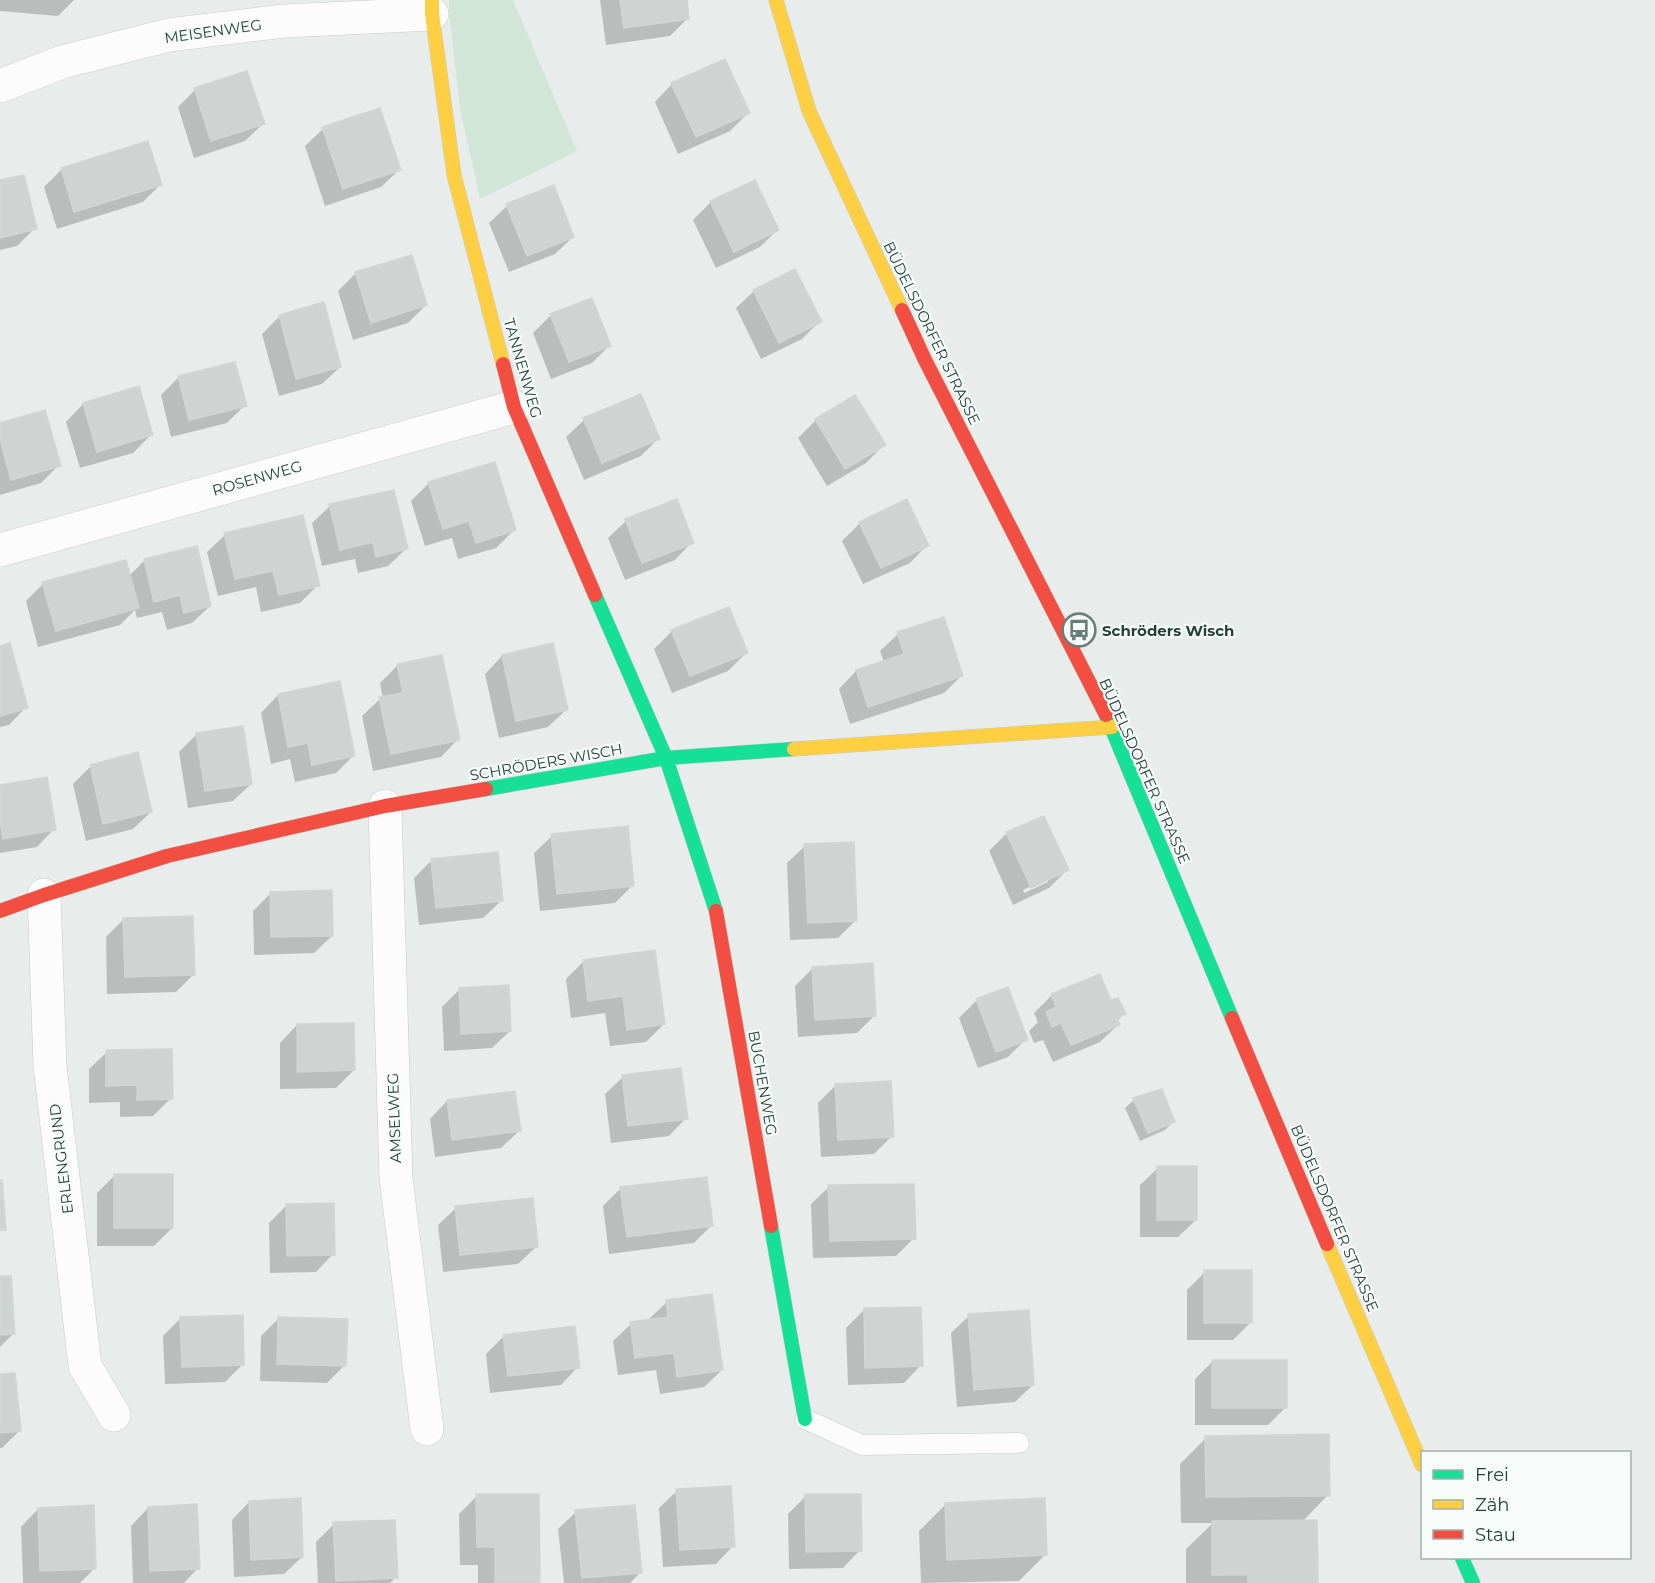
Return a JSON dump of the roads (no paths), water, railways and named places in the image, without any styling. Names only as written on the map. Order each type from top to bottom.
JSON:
[{"type":"street","name":"BÜDELSDORFER STRASSE","points":[[776,0],[809,111],[925,360],[1112,727],[1264,1095],[1421,1463]]},
{"type":"street","name":"MEISENWEG","points":[[0,86],[62,62],[169,35],[432,7]]},
{"type":"street","name":"TANNENWEG","points":[[432,7],[454,175],[514,407],[666,758]]},
{"type":"street","name":"ROSENWEG","points":[[0,550],[514,407]]},
{"type":"street","name":"SCHRÖDERS WISCH","points":[[0,911],[168,856],[385,806],[666,758],[1112,727]]},
{"type":"street","name":"BUCHENWEG","points":[[666,758],[716,911],[805,1419]]},
{"type":"street","name":"AMSELWEG","points":[[385,806],[396,1178],[427,1428]]},
{"type":"street","name":"ERLENGRUND","points":[[44,895],[50,1066],[85,1365],[114,1415]]},
{"type":"street","points":[[1463,1559],[1473,1583]]},
{"type":"lane","points":[[805,1419],[862,1445],[1019,1443]]},
{"type":"place","name":"Schröders Wisch","points":[[1079,630]]}]
